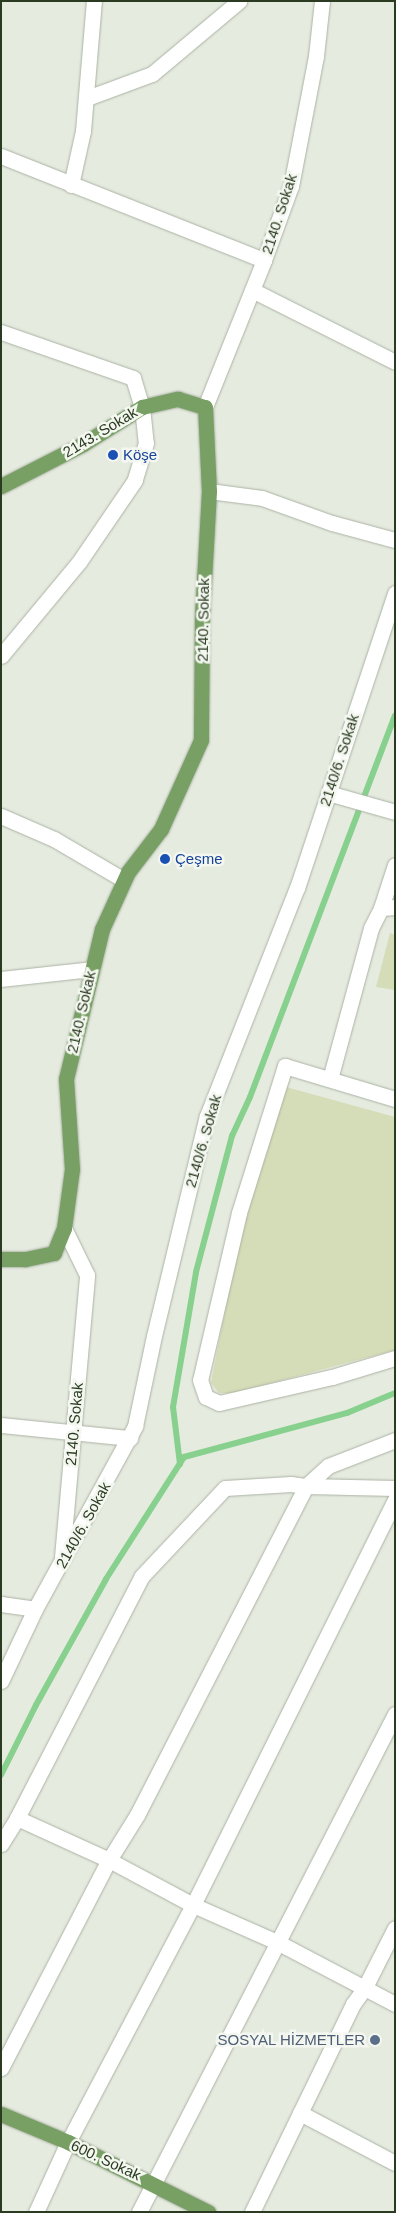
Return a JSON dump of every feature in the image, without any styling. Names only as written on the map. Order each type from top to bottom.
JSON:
[{"type":"main road","name":"2143. Sokak","points":[[1,486],[83,444],[142,407],[178,399],[205,407]]},
{"type":"main road","name":"2140. Sokak","points":[[1,1259],[25,1259],[54,1253],[64,1228],[72,1169],[66,1079],[102,929],[124,880],[161,828],[201,740],[202,616],[209,491],[205,407]]},
{"type":"main road","name":"600. Sokak","points":[[1,2114],[68,2142],[154,2183],[208,2212]]},
{"type":"street","points":[[71,185],[84,130],[94,1]]},
{"type":"street","points":[[86,98],[152,74],[239,1]]},
{"type":"street","name":"2140. Sokak","points":[[205,407],[264,260],[291,186],[316,56],[322,1]]},
{"type":"street","points":[[1,156],[264,260]]},
{"type":"street","points":[[252,290],[395,362]]},
{"type":"street","points":[[1,332],[133,378],[142,407],[146,443],[135,480],[79,562],[1,656]]},
{"type":"street","points":[[209,491],[262,498],[332,523],[395,540]]},
{"type":"street","name":"2140/6. Sokak","points":[[1,1681],[35,1609],[61,1566],[135,1426],[154,1336],[207,1116],[297,888],[395,593]]},
{"type":"street","points":[[328,793],[390,810]]},
{"type":"street","points":[[1,816],[54,839],[124,880]]},
{"type":"street","points":[[330,1079],[370,928],[388,908],[395,865]]},
{"type":"street","points":[[1,979],[92,969]]},
{"type":"street","points":[[395,1099],[285,1066],[239,1213],[200,1380],[206,1397],[220,1403],[332,1377],[395,1358]]},
{"type":"street","name":"2140. Sokak","points":[[61,1566],[87,1275],[64,1228]]},
{"type":"street","points":[[1,1425],[130,1438]]},
{"type":"street","points":[[1,2068],[109,1860],[137,1815],[306,1486],[328,1466],[395,1440]]},
{"type":"street","points":[[1,1844],[17,1818],[142,1576],[225,1488],[291,1484],[395,1488]]},
{"type":"street","points":[[36,2212],[68,2142],[193,1904],[395,1500]]},
{"type":"street","points":[[1,1604],[35,1609]]},
{"type":"street","points":[[139,2212],[395,1714]]},
{"type":"street","points":[[17,1818],[109,1860],[193,1904],[277,1942],[395,2004]]},
{"type":"street","points":[[252,2212],[353,2004],[364,1989],[395,1928]]},
{"type":"street","points":[[300,2113],[395,2163]]},
{"type":"green space","points":[[390,933],[395,935],[395,990],[376,987]]},
{"type":"green space","points":[[286,1087],[395,1117],[395,1350],[234,1393],[219,1393],[211,1383],[238,1243]]},
{"type":"waterway","points":[[180,1464],[173,1407],[196,1272],[232,1136],[250,1097],[395,716]]},
{"type":"waterway","points":[[1,1775],[36,1705],[106,1579],[184,1457],[347,1413],[395,1393]]},
{"type":"place","name":"Köşe","points":[[113,455]]},
{"type":"place","name":"Çeşme","points":[[165,859]]},
{"type":"place","name":"SOSYAL HİZMETLER","points":[[375,2040]]}]
